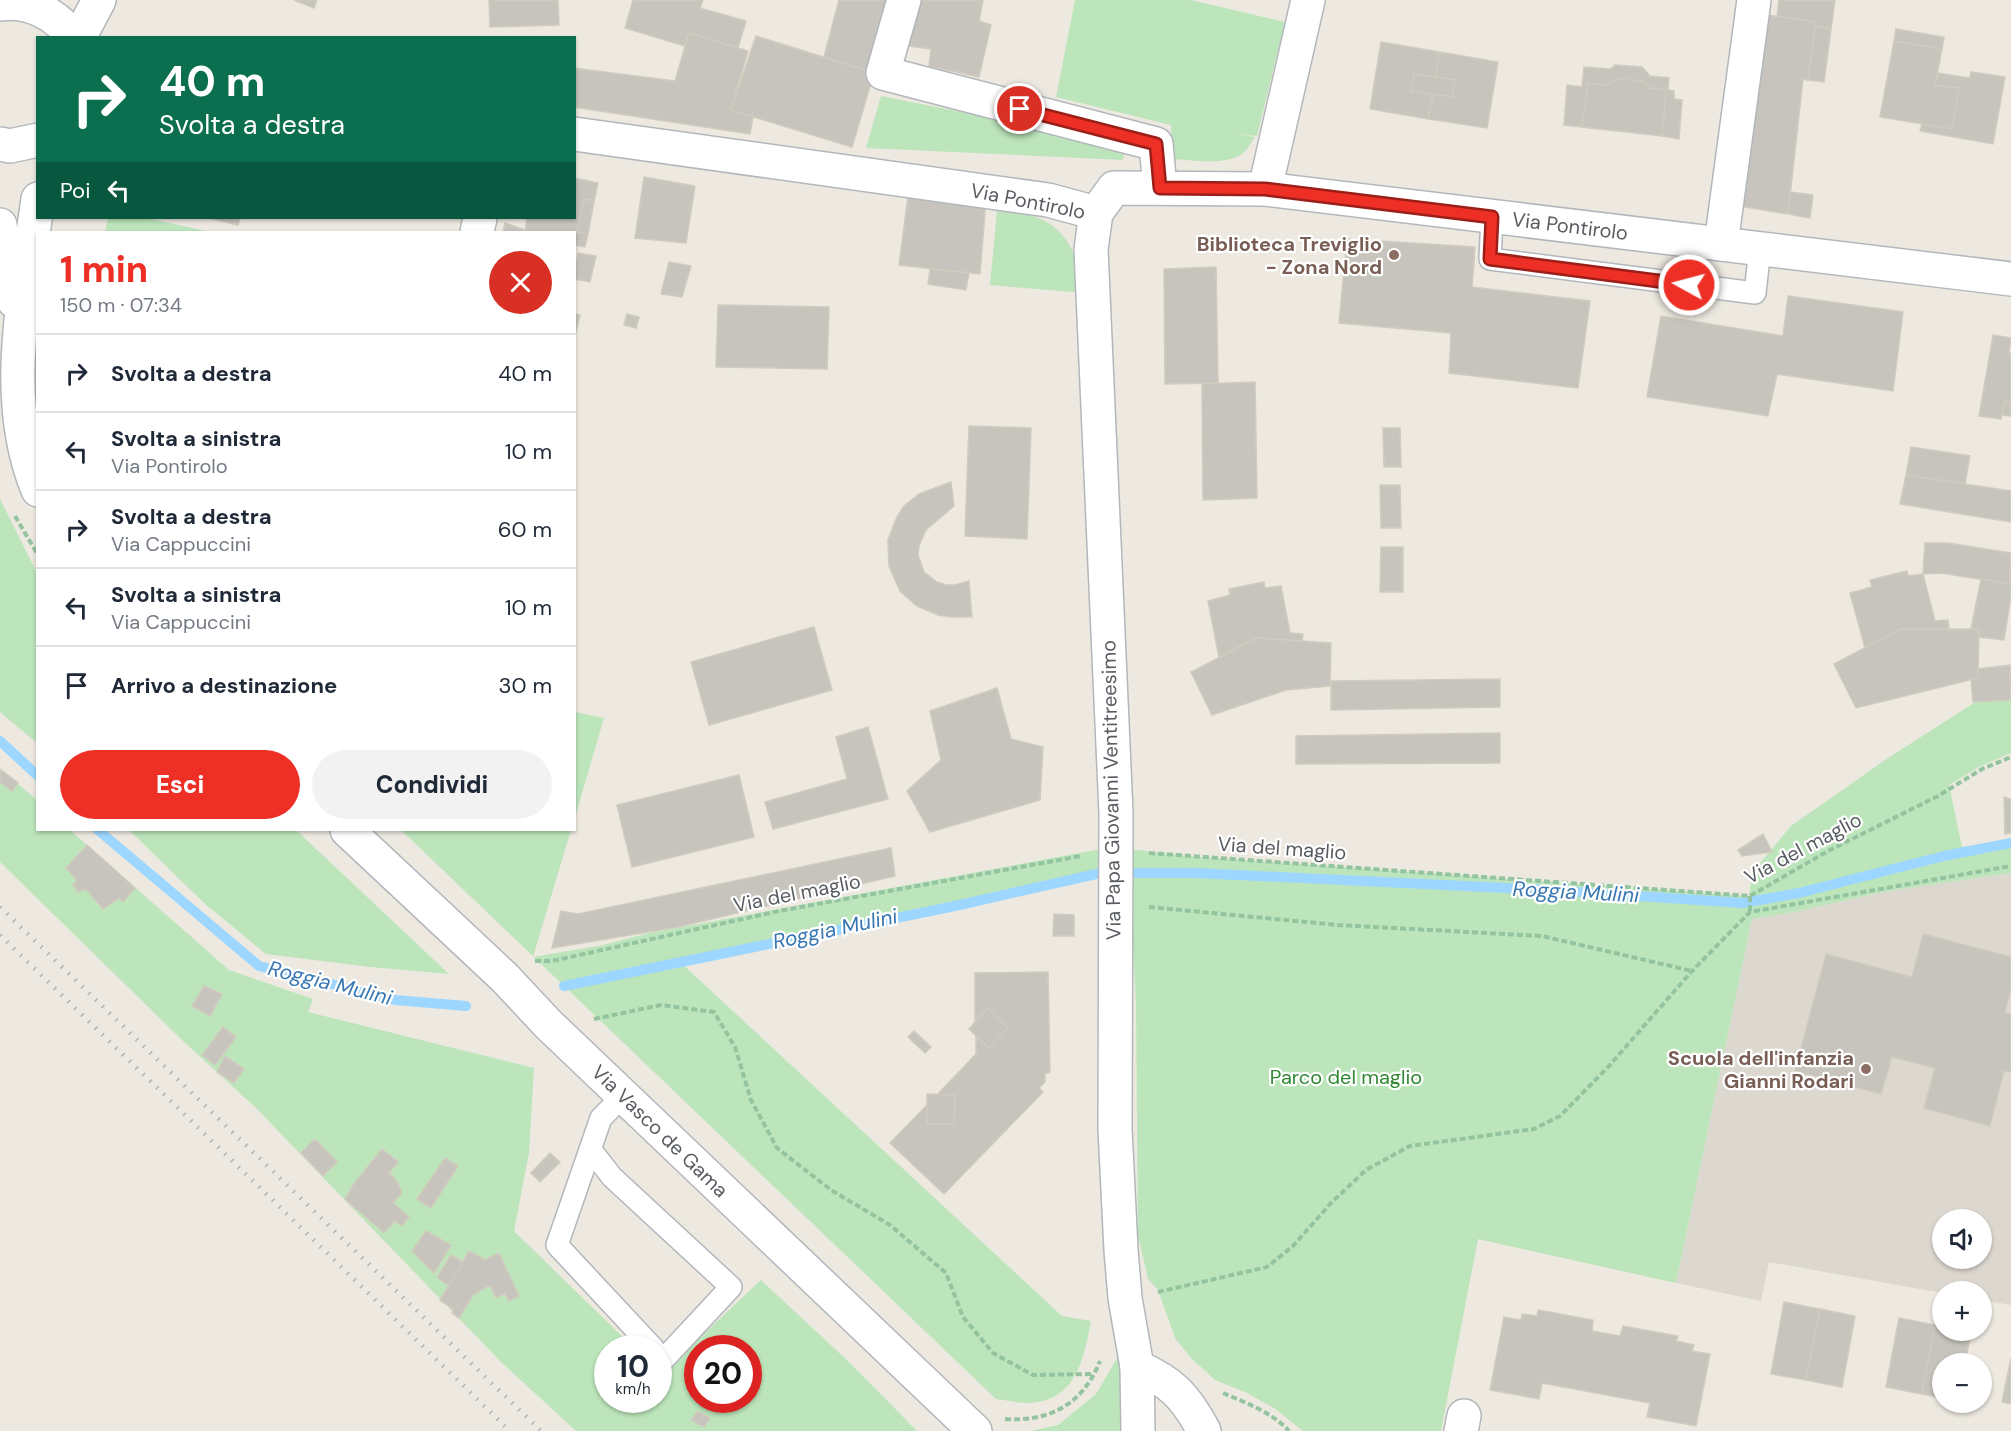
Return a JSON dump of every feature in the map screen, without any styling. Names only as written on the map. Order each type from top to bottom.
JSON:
[{"type":"street","points":[[80,36],[99,0]]},
{"type":"street","points":[[904,0],[883,73],[1156,144],[1160,188]]},
{"type":"street","points":[[1265,189],[1308,0]]},
{"type":"street","points":[[1721,244],[1754,0]]},
{"type":"street","points":[[16,2],[48,12],[72,36]]},
{"type":"street","name":"Via Pontirolo","points":[[576,134],[1048,200],[1096,213],[1114,188],[1265,189],[2011,279]]},
{"type":"street","points":[[0,144],[9,146],[36,140]]},
{"type":"street","points":[[36,211],[18,321],[14,405],[28,470],[36,486]]},
{"type":"street","name":"Via Papa Giovanni Ventitreesimo","points":[[1096,213],[1091,249],[1115,801],[1115,1129],[1125,1298],[1137,1367],[1138,1431]]},
{"type":"street","points":[[0,225],[18,321]]},
{"type":"street","name":"Via Vasco de Gama","points":[[348,831],[505,978],[548,1024],[623,1096],[988,1425]]},
{"type":"street","points":[[1137,1367],[1160,1377],[1190,1406],[1204,1431]]},
{"type":"lane","points":[[1492,217],[1490,259],[1755,293],[1760,249]]},
{"type":"lane","points":[[623,1096],[601,1118],[557,1245],[641,1335]]},
{"type":"lane","points":[[591,1150],[612,1177],[731,1287],[672,1350]]},
{"type":"path","name":"Via del maglio","points":[[525,961],[552,961],[779,911],[1115,852],[1750,896],[1828,851],[1946,791],[1982,769],[2011,757]]},
{"type":"path","points":[[1125,1298],[1267,1267],[1293,1246],[1331,1203],[1366,1170],[1410,1146],[1534,1129],[1560,1116],[1609,1066],[1692,971],[1750,912],[2011,867]]},
{"type":"path","points":[[1750,896],[1750,912]]},
{"type":"path","points":[[1140,906],[1338,925],[1542,936],[1692,971]]},
{"type":"path","points":[[548,1024],[597,1018],[661,1005],[714,1012],[735,1047],[751,1100],[777,1148],[831,1190],[890,1226],[946,1273],[963,1317],[993,1353],[1033,1375],[1094,1374]]},
{"type":"path","points":[[988,1425],[1025,1420],[1061,1410],[1081,1394],[1094,1374],[1103,1352]]},
{"type":"path","points":[[1216,1391],[1255,1407],[1289,1431]]},
{"type":"shaded area","name":"Scuola dell'infanzia Gianni Rodari","points":[[2011,873],[2011,1305],[1992,1302],[1992,1281],[1932,1281],[1932,1291],[1769,1262],[1761,1301],[1676,1283],[1752,919],[1883,892]]},
{"type":"green space","points":[[1075,0],[1191,0],[1285,22],[1257,136],[1236,134],[1255,137],[1246,150],[1228,160],[1172,159],[1171,125],[1056,97]]},
{"type":"green space","points":[[881,96],[1113,142],[1124,153],[1123,160],[866,148]]},
{"type":"green space","points":[[997,211],[1030,215],[1043,220],[1063,235],[1075,256],[1084,293],[990,285]]},
{"type":"green space","points":[[108,219],[151,219],[206,231],[105,231]]},
{"type":"green space","points":[[0,499],[36,571],[36,742],[0,712]]},
{"type":"green space","name":"Parco del maglio","points":[[2011,700],[2011,753],[1979,767],[1949,785],[1962,847],[2011,841],[2011,873],[1883,892],[1752,919],[1676,1283],[1478,1239],[1441,1431],[1303,1431],[1274,1408],[1247,1393],[1215,1380],[1191,1358],[1175,1338],[1158,1290],[1148,1279],[1138,1236],[1136,1004],[1128,849],[1189,856],[1749,896],[1751,882],[1761,862],[1791,826],[1888,758],[1977,701]]},
{"type":"green space","points":[[576,712],[604,718],[576,814]]},
{"type":"green space","points":[[0,769],[36,799],[36,831],[71,831],[229,970],[313,999],[308,1012],[534,1068],[529,1153],[514,1231],[621,1335],[594,1335],[594,1413],[672,1413],[672,1364],[684,1352],[684,1413],[762,1413],[762,1335],[702,1335],[761,1280],[850,1363],[917,1431],[576,1431],[502,1363],[256,1108],[183,1041],[0,862]]},
{"type":"green space","points":[[130,831],[297,831],[449,974],[266,954],[205,904]]},
{"type":"green space","points":[[402,831],[571,831],[533,956]]},
{"type":"green space","points":[[1101,849],[1105,872],[947,908],[680,962],[1062,1316],[1091,1321],[1081,1363],[1067,1386],[1058,1395],[1029,1403],[996,1399],[534,957],[603,945],[649,933]]},
{"type":"green space","points":[[1119,1355],[1129,1385],[1123,1431],[1031,1431],[1058,1425],[1096,1394]]},
{"type":"building","points":[[294,0],[317,0],[314,8]]},
{"type":"building","points":[[489,0],[558,0],[559,25],[490,27]]},
{"type":"building","points":[[633,0],[703,0],[700,8],[746,21],[738,48],[689,33],[685,46],[625,28]]},
{"type":"building","points":[[839,0],[897,0],[874,73],[824,57]]},
{"type":"building","points":[[920,0],[983,0],[979,21],[991,25],[979,77],[929,66],[931,49],[909,46]]},
{"type":"building","points":[[1779,0],[1835,0],[1831,29],[1815,26],[1816,22],[1777,16]]},
{"type":"building","points":[[1762,14],[1816,22],[1808,80],[1803,79],[1788,214],[1739,206]]},
{"type":"building","points":[[1815,26],[1831,29],[1824,82],[1808,80]]},
{"type":"building","points":[[1896,29],[1944,37],[1942,49],[1894,41]]},
{"type":"building","points":[[689,33],[748,51],[731,110],[753,117],[750,134],[576,107],[576,68],[675,81]]},
{"type":"building","points":[[756,36],[874,73],[852,147],[731,110]]},
{"type":"building","points":[[1894,41],[1942,49],[1935,85],[1959,88],[1952,129],[1880,117]]},
{"type":"building","points":[[1381,42],[1440,52],[1435,77],[1455,80],[1452,97],[1433,94],[1428,119],[1370,109]]},
{"type":"building","points":[[1440,52],[1498,62],[1487,128],[1428,119],[1433,94],[1452,97],[1455,80],[1435,77]]},
{"type":"building","points":[[1615,65],[1642,67],[1650,76],[1669,78],[1668,90],[1674,91],[1674,99],[1682,100],[1679,139],[1662,136],[1666,90],[1649,88],[1646,83],[1627,78],[1614,80],[1606,85],[1588,83],[1582,127],[1564,125],[1567,85],[1582,87],[1584,67],[1611,69]]},
{"type":"building","points":[[1971,72],[2005,77],[1993,144],[1920,131],[1922,124],[1952,129],[1959,88],[1935,85],[1938,73],[1970,78]]},
{"type":"building","points":[[1414,74],[1455,80],[1452,97],[1411,91]]},
{"type":"building","points":[[1627,78],[1646,83],[1649,88],[1666,90],[1662,136],[1582,127],[1588,83],[1606,85],[1614,80]]},
{"type":"building","points":[[644,177],[695,186],[686,243],[635,238]]},
{"type":"building","points":[[576,178],[598,183],[594,201],[584,199],[577,232],[588,234],[585,247],[576,245],[576,231],[525,231],[527,219],[576,219]]},
{"type":"building","points":[[909,189],[986,199],[980,274],[899,265]]},
{"type":"building","points":[[1790,192],[1813,195],[1810,218],[1788,214]]},
{"type":"building","points":[[584,199],[594,201],[588,234],[577,232]]},
{"type":"building","points":[[213,219],[240,219],[238,225]]},
{"type":"building","points":[[505,223],[525,230],[525,231],[503,231]]},
{"type":"building","points":[[1347,239],[1475,247],[1472,287],[1590,301],[1578,388],[1449,373],[1451,333],[1339,323]]},
{"type":"building","points":[[578,253],[596,256],[590,282],[576,279]]},
{"type":"building","points":[[669,262],[691,266],[682,297],[661,294]]},
{"type":"building","points":[[1216,267],[1218,383],[1165,384],[1164,269]]},
{"type":"building","points":[[930,269],[969,273],[966,290],[928,284]]},
{"type":"building","points":[[1788,296],[1903,312],[1893,391],[1777,374],[1768,416],[1647,397],[1661,316],[1783,336]]},
{"type":"building","points":[[718,305],[829,307],[827,369],[716,367]]},
{"type":"building","points":[[576,314],[580,315],[576,331]]},
{"type":"building","points":[[627,314],[639,317],[636,328],[624,325]]},
{"type":"building","points":[[1993,335],[2011,338],[2009,353],[2011,353],[2011,402],[2005,401],[2001,419],[1979,416]]},
{"type":"building","points":[[1255,382],[1257,498],[1203,500],[1202,384]]},
{"type":"building","points":[[2005,401],[2011,402],[2011,416],[2002,415]]},
{"type":"building","points":[[969,426],[1031,428],[1027,539],[965,536]]},
{"type":"building","points":[[1383,428],[1400,428],[1401,467],[1384,467]]},
{"type":"building","points":[[1911,447],[1970,456],[1965,484],[1906,475]]},
{"type":"building","points":[[1906,475],[2011,491],[2011,522],[1900,504]]},
{"type":"building","points":[[951,482],[954,506],[926,530],[918,555],[924,572],[937,582],[955,585],[969,581],[972,617],[938,615],[917,606],[900,591],[889,566],[888,540],[904,506],[919,494]]},
{"type":"building","points":[[1380,485],[1400,485],[1401,528],[1381,528]]},
{"type":"building","points":[[1925,543],[1948,543],[2011,553],[2010,584],[1941,573],[1923,574]]},
{"type":"building","points":[[1381,547],[1403,547],[1403,592],[1380,592]]},
{"type":"building","points":[[1907,571],[1908,576],[1923,574],[1935,621],[1948,620],[1949,629],[1900,629],[1865,648],[1850,593],[1872,587],[1870,580]]},
{"type":"building","points":[[1981,579],[2011,584],[2004,640],[1979,637],[1979,629],[1971,629]]},
{"type":"building","points":[[1264,582],[1265,588],[1281,586],[1290,633],[1303,634],[1302,641],[1257,638],[1219,657],[1208,601],[1230,595],[1229,589]]},
{"type":"building","points":[[814,627],[832,690],[709,725],[691,662]]},
{"type":"building","points":[[1900,629],[1979,629],[1978,678],[1856,708],[1834,664]]},
{"type":"building","points":[[1257,638],[1331,643],[1330,686],[1286,690],[1212,715],[1191,672]]},
{"type":"building","points":[[2010,665],[2011,700],[1973,702],[1971,680],[1978,678],[1978,669]]},
{"type":"building","points":[[1500,679],[1500,707],[1331,710],[1331,681]]},
{"type":"building","points":[[997,688],[1011,739],[1043,747],[1040,800],[930,832],[907,791],[941,760],[930,711]]},
{"type":"building","points":[[868,727],[888,799],[773,829],[765,802],[847,779],[836,737]]},
{"type":"building","points":[[1500,733],[1500,763],[1296,764],[1296,736]]},
{"type":"building","points":[[0,769],[18,783],[12,791],[0,782]]},
{"type":"building","points":[[739,775],[754,837],[632,867],[617,805]]},
{"type":"building","points":[[2004,797],[2011,799],[2011,833],[2005,834]]},
{"type":"building","points":[[1763,834],[1772,852],[1742,856],[1738,850]]},
{"type":"building","points":[[87,845],[135,888],[123,902],[119,898],[103,909],[86,889],[78,892],[73,885],[77,880],[66,868]]},
{"type":"building","points":[[891,848],[895,876],[678,927],[552,948],[561,911],[578,914]]},
{"type":"building","points":[[1054,914],[1074,915],[1074,936],[1053,936]]},
{"type":"building","points":[[1923,934],[2011,957],[2011,989],[2005,1012],[2011,1014],[2011,1072],[2004,1071],[1990,1126],[1924,1108],[1935,1068],[1892,1057],[1881,1094],[1795,1071],[1826,954],[1912,977]]},
{"type":"building","points":[[1048,972],[1050,1072],[1045,1074],[1045,1082],[1039,1088],[1043,1092],[944,1194],[890,1143],[927,1105],[927,1124],[954,1124],[955,1095],[937,1095],[976,1054],[976,1036],[989,1048],[1008,1028],[987,1008],[975,1021],[975,973]]},
{"type":"building","points":[[204,986],[222,994],[210,1016],[192,1006]]},
{"type":"building","points":[[987,1008],[1008,1028],[989,1048],[969,1029]]},
{"type":"building","points":[[223,1027],[236,1037],[215,1065],[202,1055]]},
{"type":"building","points":[[914,1031],[931,1047],[925,1053],[908,1037]]},
{"type":"building","points":[[225,1056],[244,1069],[234,1083],[217,1072]]},
{"type":"building","points":[[927,1094],[955,1095],[954,1124],[927,1124]]},
{"type":"building","points":[[315,1139],[337,1162],[323,1176],[301,1153]]},
{"type":"building","points":[[382,1149],[398,1162],[389,1173],[397,1181],[402,1193],[393,1203],[409,1217],[401,1226],[395,1221],[384,1233],[345,1199],[353,1185]]},
{"type":"building","points":[[550,1153],[560,1162],[540,1182],[531,1173]]},
{"type":"building","points":[[445,1158],[458,1166],[431,1208],[417,1199]]},
{"type":"building","points":[[426,1231],[451,1245],[434,1273],[412,1251]]},
{"type":"building","points":[[469,1251],[485,1260],[499,1253],[519,1296],[509,1301],[505,1293],[496,1298],[490,1285],[473,1295],[459,1318],[452,1313],[454,1310],[440,1300]]},
{"type":"building","points":[[451,1255],[463,1262],[449,1286],[437,1277]]},
{"type":"building","points":[[1784,1302],[1820,1309],[1806,1380],[1771,1374]]},
{"type":"building","points":[[1820,1309],[1855,1316],[1842,1387],[1806,1380]]},
{"type":"building","points":[[1538,1310],[1593,1320],[1592,1331],[1620,1336],[1623,1326],[1678,1336],[1676,1341],[1694,1345],[1692,1351],[1710,1354],[1696,1426],[1647,1417],[1650,1403],[1542,1383],[1539,1399],[1490,1390],[1504,1317],[1521,1320],[1522,1314],[1537,1316]]},
{"type":"building","points":[[1899,1318],[1932,1324],[1932,1341],[1922,1394],[1886,1387]]},
{"type":"building","points":[[1932,1341],[1969,1341],[1967,1353],[1932,1353],[1932,1396],[1922,1394]]},
{"type":"building","points":[[2011,1358],[2011,1404],[2002,1402]]},
{"type":"building","points":[[696,1413],[710,1418],[704,1427],[691,1420]]},
{"type":"waterway","name":"Roggia Mulini","points":[[0,741],[36,774]]},
{"type":"waterway","name":"Roggia Mulini","points":[[99,831],[259,966],[395,1000],[466,1006]]},
{"type":"waterway","name":"Roggia Mulini","points":[[1134,873],[1196,873],[1548,890],[1743,903],[1799,893],[1944,856],[2011,843]]},
{"type":"waterway","name":"Roggia Mulini","points":[[564,986],[955,906],[1105,872]]},
{"type":"railway","points":[[0,907],[541,1431]]},
{"type":"railway","points":[[0,935],[510,1431]]},
{"type":"place","name":"Biblioteca Treviglio - Zona Nord","points":[[1394,255]]},
{"type":"place","name":"Scuola dell'infanzia Gianni Rodari","points":[[1866,1069]]},
{"type":"route","points":[[1020,109],[1156,144],[1160,188],[1265,189],[1492,217],[1490,259],[1689,285]]}]
